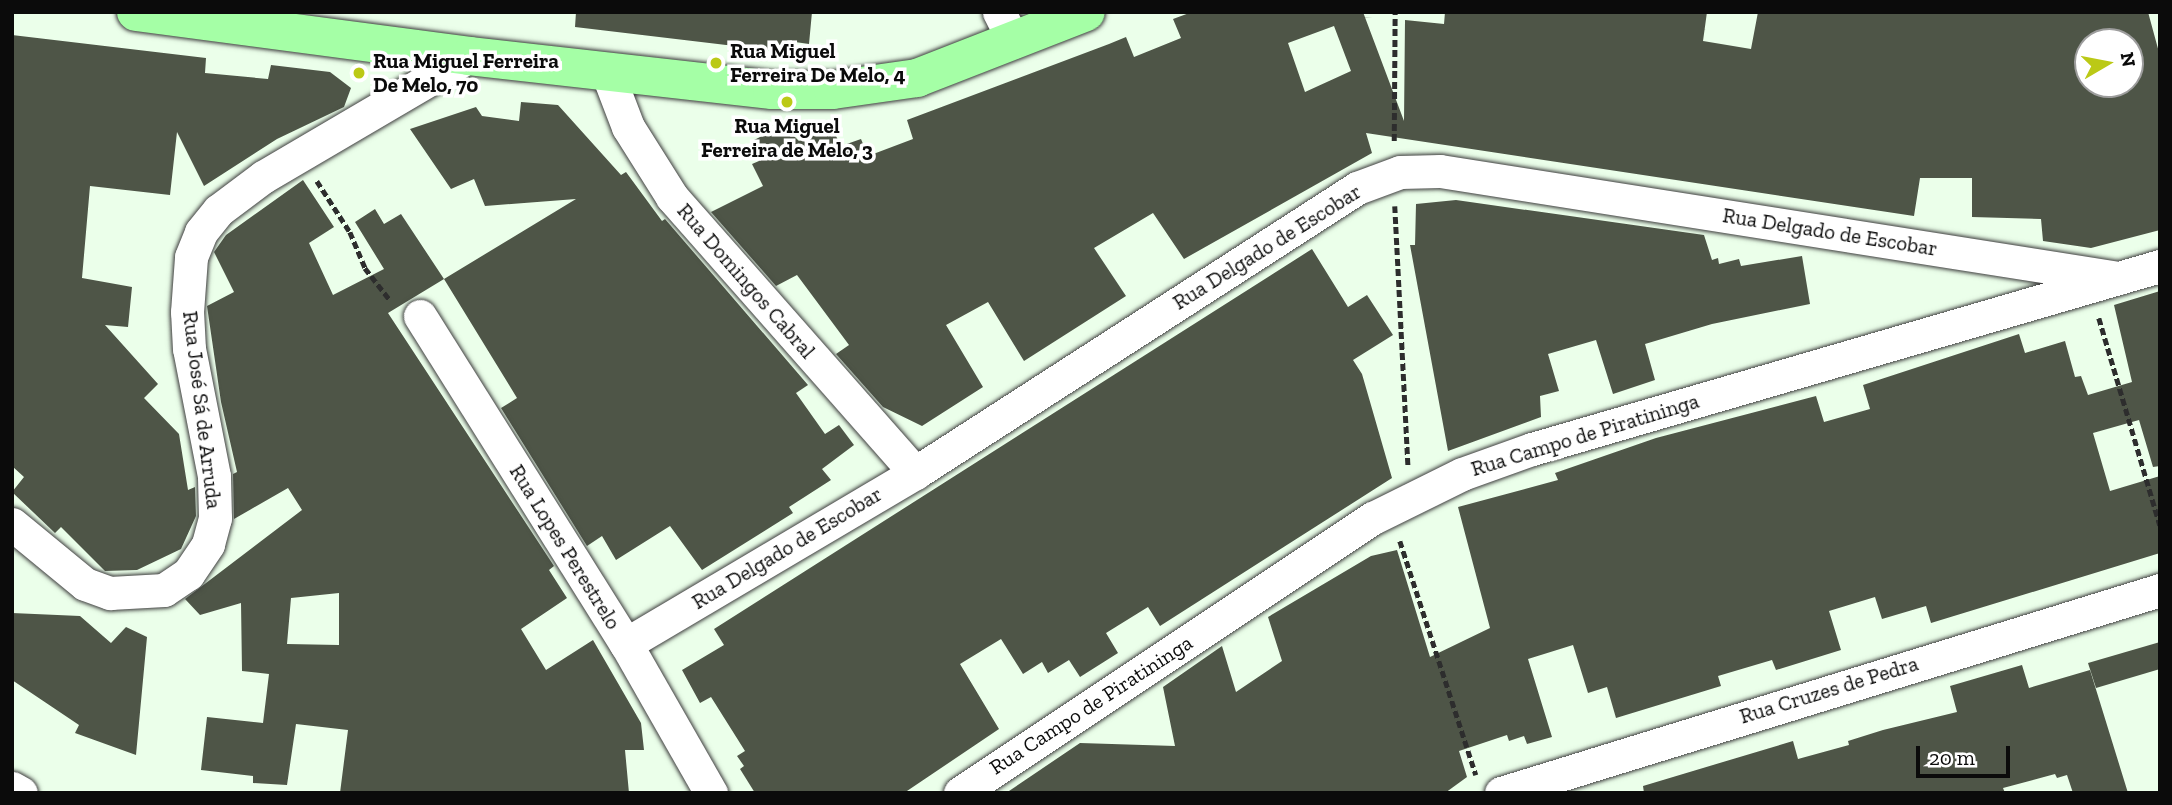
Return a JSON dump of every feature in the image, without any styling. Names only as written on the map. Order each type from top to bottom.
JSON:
[{"type":"main road","points":[[136,12],[469,56],[772,90],[833,90],[917,78],[1006,27],[1086,12]]},
{"type":"street","name":"Rua José Sá de Arruda","points":[[12,524],[85,584],[110,593],[164,590],[188,574],[208,544],[215,518],[214,476],[190,349],[191,257],[201,232],[219,210],[300,154],[469,56]]},
{"type":"street","name":"Rua Domingos Cabral","points":[[607,72],[628,127],[672,197],[915,473]]},
{"type":"street","name":"Rua Delgado de Escobar","points":[[626,644],[915,473],[1357,188],[1394,174],[1440,171],[2104,282]]},
{"type":"street","name":"Rua Campo de Piratininga","points":[[960,793],[1399,505],[1462,474],[1532,449],[2160,265]]},
{"type":"street","name":"Rua Lopes Perestrelo","points":[[420,316],[626,644],[706,789]]},
{"type":"street","name":"Rua Cruzes de Pedra","points":[[1489,787],[2160,590]]},
{"type":"street","points":[[12,788],[20,793]]},
{"type":"path","points":[[1395,12],[1394,174],[1399,505],[1489,787]]},
{"type":"path","points":[[300,154],[350,232],[365,268],[390,300]]},
{"type":"path","points":[[2104,282],[2160,526]]},
{"type":"building","points":[[576,12],[812,12],[809,44],[795,42],[793,53],[575,27]]},
{"type":"building","points":[[1192,12],[1363,12],[1404,121],[1405,20],[1444,24],[1445,12],[1707,12],[1703,41],[1751,49],[1758,12],[2148,12],[2160,56],[2160,230],[2091,248],[2043,241],[2041,219],[1972,217],[1972,178],[1920,178],[1914,216],[1366,133],[1372,153],[1184,259],[1153,213],[1094,248],[1126,296],[1024,361],[988,302],[946,325],[983,387],[922,426],[883,407],[836,354],[849,345],[797,275],[776,286],[711,212],[763,186],[752,164],[759,161],[750,142],[778,128],[780,133],[787,129],[799,141],[815,133],[836,136],[841,146],[861,139],[868,156],[913,139],[907,120],[1126,37],[1134,57],[1181,38],[1173,19]],"holes":[[[1334,26],[1351,71],[1305,92],[1288,43]]]},
{"type":"building","points":[[12,35],[206,58],[205,73],[268,79],[271,65],[330,72],[351,88],[344,107],[277,139],[204,186],[177,132],[170,195],[90,186],[82,278],[132,287],[128,327],[105,325],[158,384],[144,398],[179,434],[188,490],[195,487],[196,516],[181,549],[137,570],[105,571],[61,527],[55,533],[12,492],[24,477],[12,466]]},
{"type":"building","points":[[521,102],[558,105],[621,175],[626,172],[662,221],[665,219],[808,385],[796,393],[825,434],[839,425],[854,445],[822,469],[831,480],[789,507],[793,513],[702,570],[670,526],[616,560],[602,536],[587,546],[501,408],[517,398],[444,279],[576,199],[485,206],[474,179],[451,189],[410,129],[476,107],[482,116],[519,121]]},
{"type":"building","points":[[303,180],[334,227],[309,243],[333,295],[384,269],[355,222],[375,209],[384,224],[401,214],[444,279],[388,313],[554,566],[549,570],[567,598],[521,629],[546,670],[593,640],[641,723],[644,750],[625,750],[629,793],[340,793],[348,730],[296,724],[287,785],[253,783],[253,776],[201,770],[207,717],[263,723],[269,674],[242,671],[241,603],[200,615],[185,599],[302,510],[288,488],[234,519],[233,474],[237,472],[221,402],[207,306],[234,292],[214,252],[226,235]],"holes":[[[339,593],[339,645],[287,644],[291,598]]]},
{"type":"building","points":[[1456,200],[1704,235],[1712,260],[1718,258],[1719,264],[1739,259],[1741,266],[1802,256],[1810,304],[1712,324],[1645,344],[1655,380],[1613,394],[1596,340],[1548,354],[1559,391],[1540,396],[1541,417],[1448,451],[1410,245],[1415,245],[1416,204]]},
{"type":"building","points":[[1312,249],[1348,307],[1367,295],[1393,335],[1353,360],[1362,374],[1392,478],[1160,626],[1148,607],[1106,633],[1118,653],[1080,677],[1069,660],[1048,673],[1042,662],[1023,674],[1001,639],[960,664],[999,729],[904,793],[755,793],[740,769],[744,766],[737,756],[745,751],[711,697],[700,703],[682,670],[724,645],[714,629]]},
{"type":"building","points":[[2160,291],[2160,466],[2153,467],[2139,420],[2093,433],[2110,491],[2160,476],[2160,553],[1931,623],[1926,606],[1882,619],[1875,597],[1829,611],[1841,650],[1776,670],[1772,660],[1718,676],[1721,686],[1616,718],[1607,687],[1588,693],[1573,645],[1528,659],[1552,737],[1527,744],[1524,736],[1509,741],[1507,735],[1459,751],[1467,777],[1445,793],[1006,793],[1080,743],[1175,746],[1163,687],[1222,646],[1236,692],[1282,661],[1268,617],[1371,556],[1397,550],[1430,657],[1490,628],[1458,507],[1558,480],[1555,473],[1656,438],[1816,396],[1824,422],[1870,409],[1863,385],[2019,334],[2025,353],[2065,341],[2075,377],[2081,376],[2088,395],[2132,382],[2114,305]]},
{"type":"building","points":[[12,613],[80,616],[111,643],[126,627],[147,637],[136,755],[75,733],[79,725],[12,680]]},
{"type":"building","points":[[2160,642],[2160,669],[2096,688],[2088,663]]},
{"type":"building","points":[[2022,665],[2029,688],[2090,670],[2128,793],[2073,793],[2067,775],[2057,778],[2055,774],[2003,788],[2005,793],[1644,793],[1643,786],[1793,741],[1798,759],[1849,745],[1848,741],[1883,730],[1957,712],[1950,686]]},
{"type":"place","name":"Rua Miguel Ferreira De Melo, 4","points":[[716,63]]},
{"type":"place","name":"Rua Miguel Ferreira De Melo, 70","points":[[359,73]]},
{"type":"place","name":"Rua Miguel Ferreira de Melo, 3","points":[[787,102]]}]
